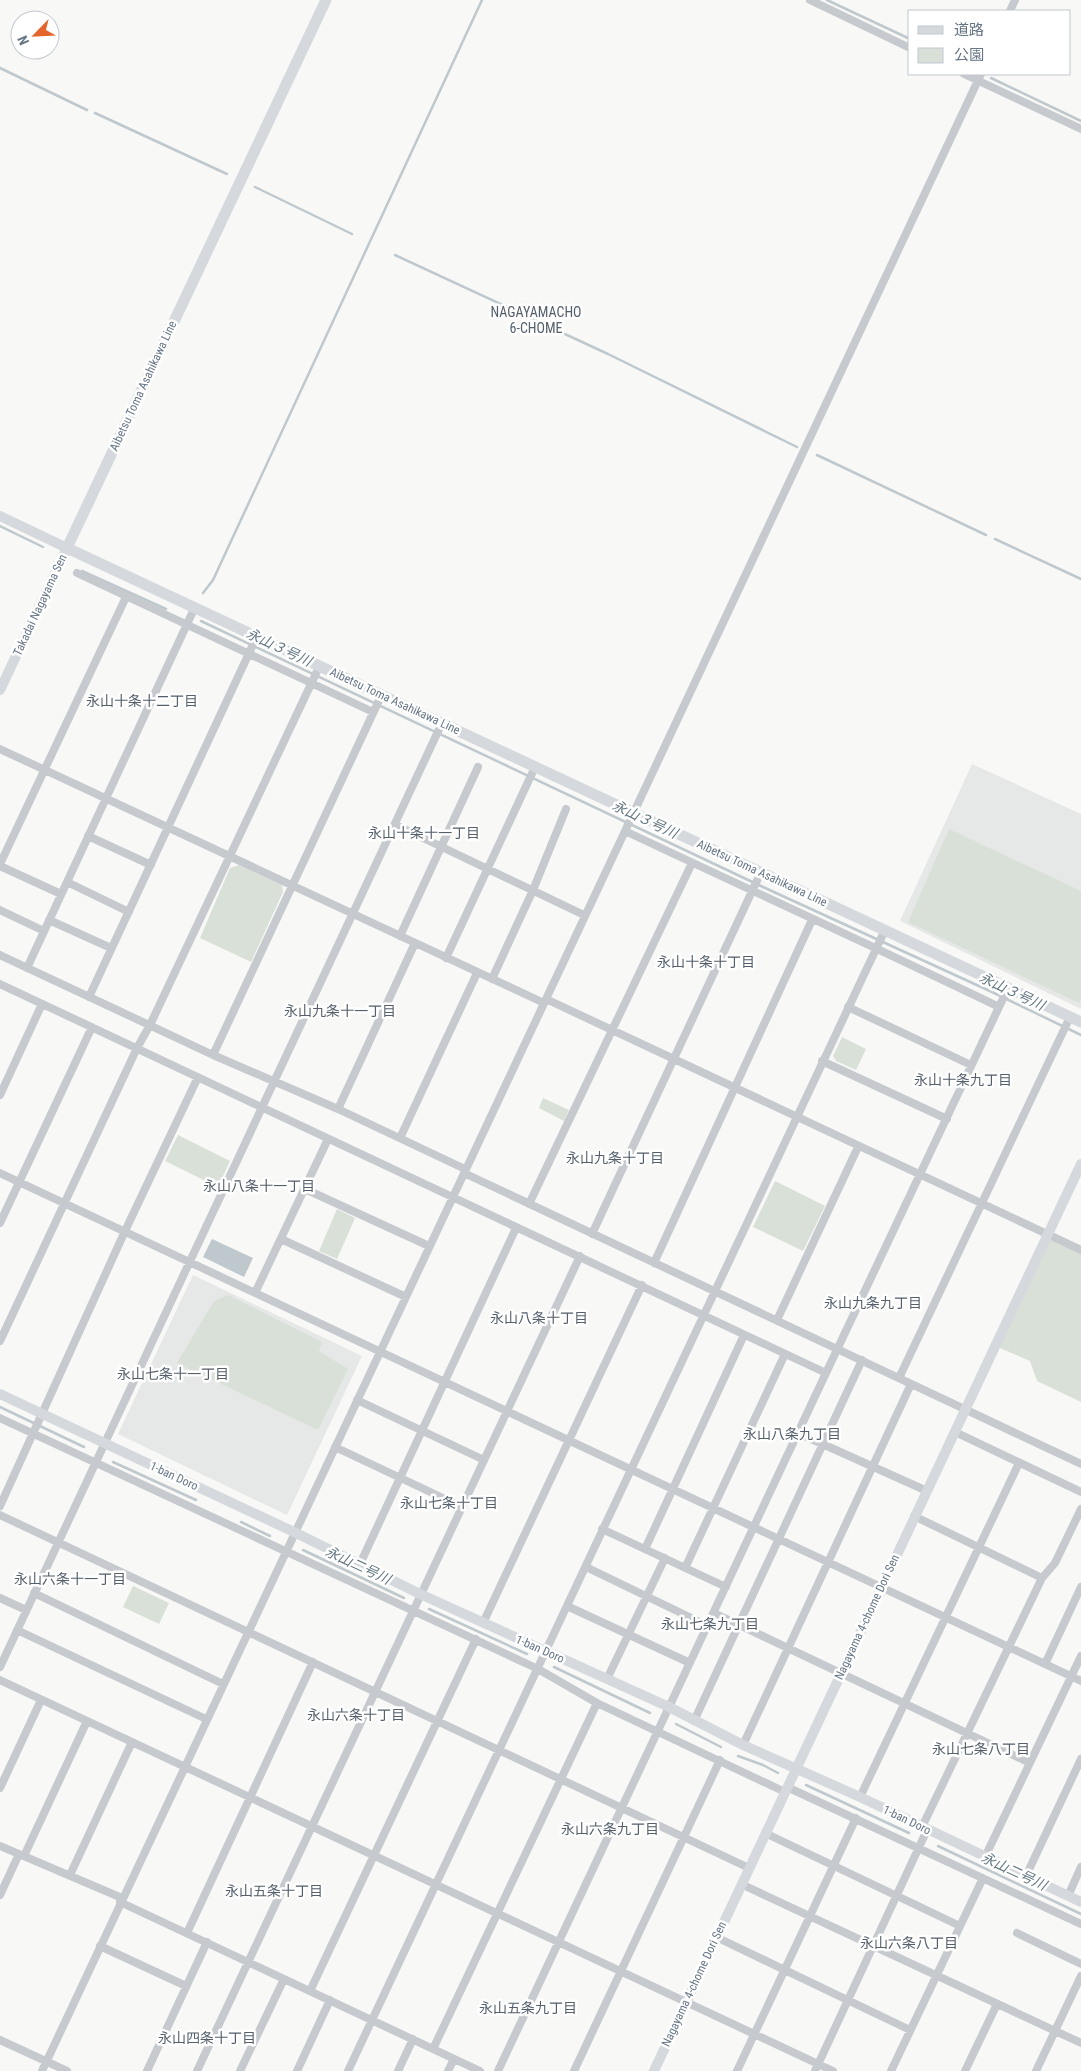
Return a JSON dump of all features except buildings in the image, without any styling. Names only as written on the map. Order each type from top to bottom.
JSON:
[{"type":"main road","name":"Aibetsu Toma Asahikawa Line","points":[[326,0],[67,548],[194,607],[253,645],[315,675],[633,812],[756,882],[880,940],[1003,997],[1068,1020],[1081,1022]]},
{"type":"street","points":[[810,0],[908,47]]},
{"type":"street","points":[[42,2071],[979,77],[1081,129]]},
{"type":"street","points":[[0,516],[67,548]]},
{"type":"street","name":"Takadai Nagayama Sen","points":[[0,690],[67,548]]},
{"type":"street","points":[[77,573],[187,624],[253,645],[377,703],[213,1054]]},
{"type":"street","points":[[61,894],[0,865],[126,597]]},
{"type":"street","points":[[27,968],[194,607]]},
{"type":"street","points":[[89,997],[253,645]]},
{"type":"street","points":[[0,1341],[315,675]]},
{"type":"street","points":[[0,1667],[396,825],[439,729]]},
{"type":"street","points":[[0,748],[478,973],[612,1030],[1081,1250]]},
{"type":"street","points":[[400,936],[443,847],[478,767]]},
{"type":"street","points":[[446,958],[533,770]]},
{"type":"street","points":[[492,979],[533,890],[566,809]]},
{"type":"street","points":[[396,825],[584,915]]},
{"type":"street","points":[[498,2071],[1003,997],[880,940],[812,920],[756,882],[692,863],[625,831]]},
{"type":"street","points":[[88,836],[151,864]]},
{"type":"street","points":[[529,1204],[692,863]]},
{"type":"street","points":[[67,882],[128,912]]},
{"type":"street","points":[[592,1234],[756,882]]},
{"type":"street","points":[[0,910],[44,931]]},
{"type":"street","points":[[49,920],[112,948]]},
{"type":"street","points":[[654,1263],[812,920]]},
{"type":"street","points":[[348,2071],[880,940]]},
{"type":"street","points":[[338,1109],[415,943]]},
{"type":"street","points":[[0,955],[400,1138],[529,1204],[1081,1464]]},
{"type":"street","points":[[400,1138],[478,973]]},
{"type":"street","points":[[0,984],[826,1373]]},
{"type":"street","points":[[0,1095],[42,1004]]},
{"type":"street","points":[[848,1006],[971,1065]]},
{"type":"street","points":[[899,1378],[1068,1020]]},
{"type":"street","points":[[0,1223],[92,1027]]},
{"type":"street","points":[[822,1061],[947,1119]]},
{"type":"street","points":[[0,1506],[125,1231],[198,1077]]},
{"type":"street","points":[[255,1292],[328,1139]]},
{"type":"street","points":[[776,1320],[858,1146]]},
{"type":"street","name":"Nagayama 4-chome Dori Sen","points":[[654,2071],[1080,1167]]},
{"type":"street","points":[[0,1173],[1081,1681]]},
{"type":"street","points":[[305,1189],[429,1246]]},
{"type":"street","points":[[360,1564],[446,1383],[516,1228]]},
{"type":"street","points":[[281,1239],[406,1296]]},
{"type":"street","points":[[197,2071],[580,1256]]},
{"type":"street","points":[[483,1623],[642,1285]]},
{"type":"street","points":[[645,1549],[744,1335]]},
{"type":"street","points":[[685,1568],[785,1354]]},
{"type":"street","points":[[694,1722],[862,1360]]},
{"type":"street","points":[[743,1745],[912,1384]]},
{"type":"street","name":"1-ban Doro","points":[[0,1394],[38,1426],[105,1444],[294,1532],[420,1594],[669,1707],[694,1722],[860,1797],[1081,1902]]},
{"type":"street","points":[[357,1400],[484,1460]]},
{"type":"street","points":[[0,1418],[38,1426],[96,1462],[538,1669],[597,1703],[720,1760],[856,1818],[1081,1924]]},
{"type":"street","points":[[955,1432],[1081,1492]]},
{"type":"street","points":[[798,1433],[926,1492]]},
{"type":"street","points":[[335,1447],[462,1507]]},
{"type":"street","points":[[860,1797],[906,1705],[978,1547],[1019,1463]]},
{"type":"street","points":[[816,2068],[897,1896],[919,1848],[925,1829],[1009,1647],[1042,1578],[1055,1563],[1081,1509]]},
{"type":"street","points":[[0,1515],[749,1868]]},
{"type":"street","points":[[914,1516],[1042,1578]]},
{"type":"street","points":[[602,1529],[726,1587]]},
{"type":"street","points":[[608,1679],[665,1558]]},
{"type":"street","points":[[586,1567],[708,1626]]},
{"type":"street","points":[[1045,1664],[1081,1587]]},
{"type":"street","points":[[34,1593],[223,1684]]},
{"type":"street","points":[[0,1598],[26,1610]]},
{"type":"street","points":[[566,1606],[690,1663]]},
{"type":"street","points":[[714,1613],[1030,1763]]},
{"type":"street","points":[[17,1630],[206,1719]]},
{"type":"street","points":[[310,1991],[476,1640]]},
{"type":"street","points":[[985,1857],[1081,1656]]},
{"type":"street","points":[[187,1933],[313,1662]]},
{"type":"street","points":[[0,1680],[755,2034],[816,2068],[833,2071]]},
{"type":"street","points":[[0,1788],[41,1700]]},
{"type":"street","points":[[433,2049],[597,1703]]},
{"type":"street","points":[[0,1894],[87,1721]]},
{"type":"street","points":[[70,1875],[132,1742]]},
{"type":"street","points":[[1026,1876],[1081,1759]]},
{"type":"street","points":[[574,2071],[720,1760]]},
{"type":"street","points":[[737,2071],[856,1818]]},
{"type":"street","points":[[765,1833],[960,1926]]},
{"type":"street","points":[[0,1846],[70,1875],[187,1933],[480,2071]]},
{"type":"street","points":[[1068,1896],[1081,1867]]},
{"type":"street","points":[[891,2071],[983,1878]]},
{"type":"street","points":[[741,1884],[1081,2043]]},
{"type":"street","points":[[1017,1932],[1081,1964]]},
{"type":"street","points":[[716,1937],[910,2030]]},
{"type":"street","points":[[147,2071],[207,1942]]},
{"type":"street","points":[[100,1946],[186,1986]]},
{"type":"street","points":[[1036,2071],[1081,1976]]},
{"type":"street","points":[[240,2071],[284,1978]]},
{"type":"street","points":[[297,2071],[330,2000]]},
{"type":"street","points":[[965,2071],[997,2004]]},
{"type":"street","points":[[398,2071],[413,2039]]},
{"type":"street","points":[[0,2040],[67,2071]]},
{"type":"street","points":[[448,2071],[454,2058]]},
{"type":"shaded area","points":[[972,764],[1081,814],[1081,1009],[900,921]]},
{"type":"shaded area","points":[[212,1239],[253,1258],[244,1277],[203,1257]]},
{"type":"shaded area","points":[[193,1275],[362,1356],[287,1515],[118,1434]]},
{"type":"green space","points":[[949,829],[1081,891],[1081,1000],[1079,1003],[908,922]]},
{"type":"green space","points":[[239,865],[282,885],[283,892],[251,962],[200,938],[230,868]]},
{"type":"green space","points":[[842,1037],[866,1049],[856,1070],[836,1061],[833,1056]]},
{"type":"green space","points":[[543,1098],[569,1110],[564,1121],[539,1108]]},
{"type":"green space","points":[[178,1135],[230,1161],[218,1187],[165,1161]]},
{"type":"green space","points":[[775,1181],[825,1206],[803,1251],[753,1227]]},
{"type":"green space","points":[[337,1209],[355,1218],[337,1259],[319,1251]]},
{"type":"green space","points":[[1047,1235],[1081,1250],[1081,1402],[1037,1381],[1030,1361],[995,1346]]},
{"type":"green space","points":[[228,1295],[322,1342],[319,1351],[348,1369],[318,1430],[177,1363],[214,1301]]},
{"type":"green space","points":[[133,1586],[169,1603],[159,1624],[123,1607]]},
{"type":"waterway","points":[[203,593],[213,580],[482,0]]},
{"type":"waterway","points":[[827,0],[908,38]]},
{"type":"waterway","points":[[0,68],[87,110]]},
{"type":"waterway","points":[[991,78],[1081,121]]},
{"type":"waterway","points":[[95,113],[227,174]]},
{"type":"waterway","points":[[255,187],[352,234]]},
{"type":"waterway","points":[[395,255],[608,354],[797,447]]},
{"type":"waterway","points":[[817,455],[986,535]]},
{"type":"waterway","name":"永山３号川","points":[[0,526],[43,547]]},
{"type":"waterway","points":[[995,539],[1081,579]]},
{"type":"waterway","name":"永山３号川","points":[[82,571],[166,609]]},
{"type":"waterway","name":"永山３号川","points":[[201,621],[1081,1035]]},
{"type":"waterway","name":"永山二号川","points":[[0,1407],[84,1447]]},
{"type":"waterway","name":"永山二号川","points":[[113,1462],[196,1500]]},
{"type":"waterway","name":"永山二号川","points":[[241,1522],[270,1536]]},
{"type":"waterway","name":"永山二号川","points":[[303,1550],[404,1598]]},
{"type":"waterway","name":"永山二号川","points":[[429,1609],[527,1654]]},
{"type":"waterway","name":"永山二号川","points":[[554,1667],[650,1713]]},
{"type":"waterway","name":"永山二号川","points":[[676,1724],[721,1747]]},
{"type":"waterway","name":"永山二号川","points":[[738,1756],[778,1773]]},
{"type":"waterway","name":"永山二号川","points":[[806,1785],[909,1833]]},
{"type":"waterway","name":"永山二号川","points":[[938,1846],[1081,1914]]},
{"type":"district","name":"NAGAYAMACHO 6-CHOME","points":[[536,320]]},
{"type":"district","name":"永山十条十二丁目","points":[[142,701]]},
{"type":"district","name":"永山十条十一丁目","points":[[424,833]]},
{"type":"district","name":"永山十条十丁目","points":[[706,962]]},
{"type":"district","name":"永山九条十一丁目","points":[[340,1011]]},
{"type":"district","name":"永山十条九丁目","points":[[963,1080]]},
{"type":"district","name":"永山九条十丁目","points":[[615,1158]]},
{"type":"district","name":"永山八条十一丁目","points":[[259,1186]]},
{"type":"district","name":"永山九条九丁目","points":[[873,1303]]},
{"type":"district","name":"永山八条十丁目","points":[[539,1318]]},
{"type":"district","name":"永山七条十一丁目","points":[[173,1374]]},
{"type":"district","name":"永山八条九丁目","points":[[792,1434]]},
{"type":"district","name":"永山七条十丁目","points":[[449,1503]]},
{"type":"district","name":"永山六条十一丁目","points":[[70,1579]]},
{"type":"district","name":"永山七条九丁目","points":[[710,1624]]},
{"type":"district","name":"永山六条十丁目","points":[[356,1715]]},
{"type":"district","name":"永山七条八丁目","points":[[981,1749]]},
{"type":"district","name":"永山六条九丁目","points":[[610,1829]]},
{"type":"district","name":"永山五条十丁目","points":[[274,1891]]},
{"type":"district","name":"永山六条八丁目","points":[[909,1943]]},
{"type":"district","name":"永山五条九丁目","points":[[528,2008]]},
{"type":"district","name":"永山四条十丁目","points":[[207,2038]]}]
